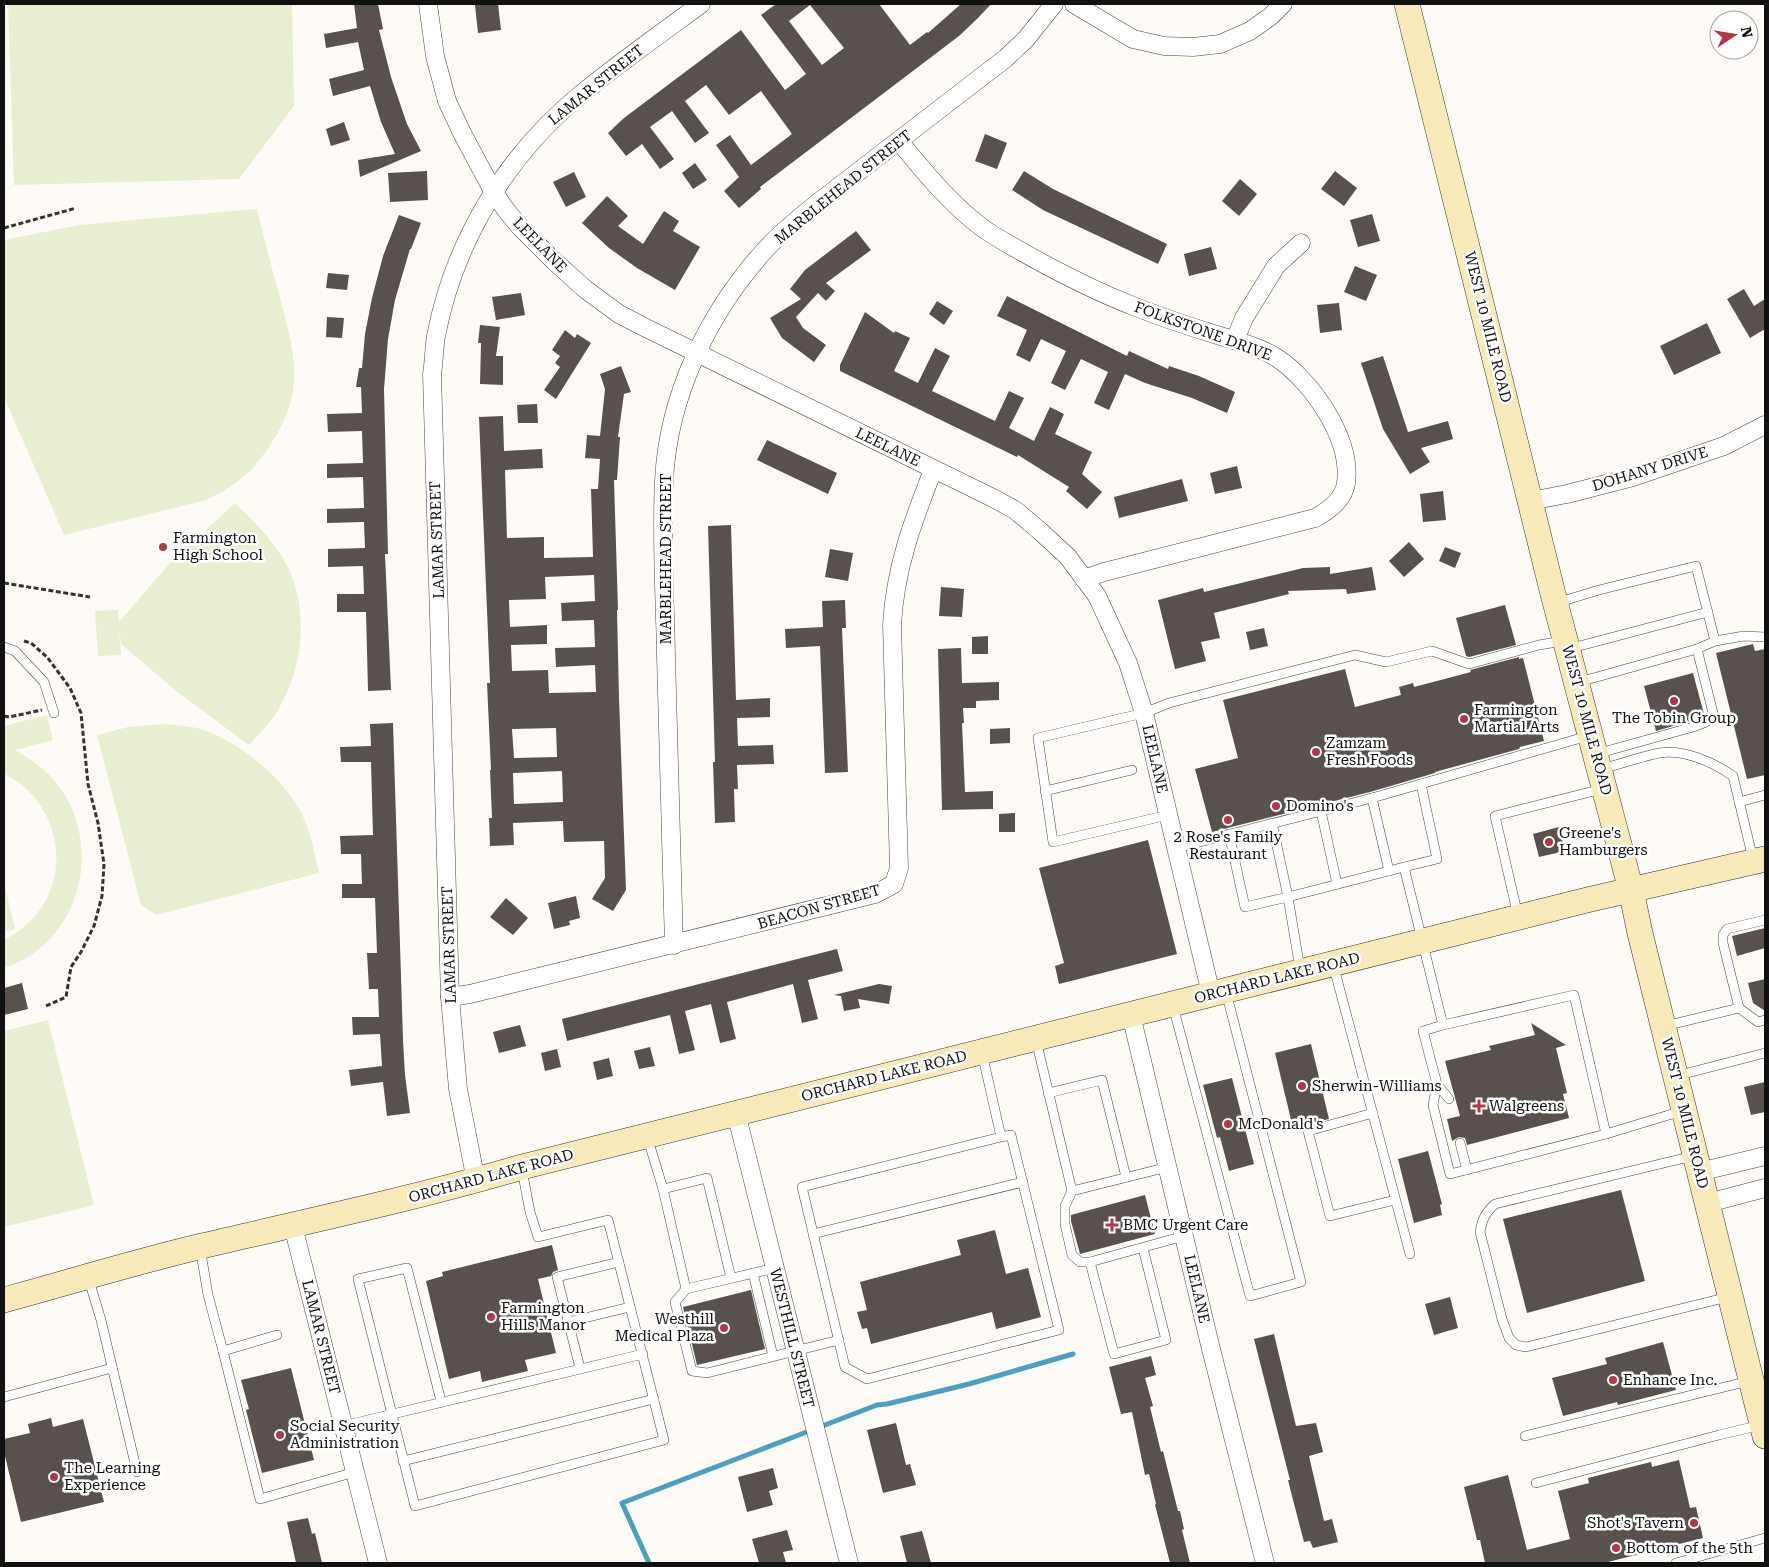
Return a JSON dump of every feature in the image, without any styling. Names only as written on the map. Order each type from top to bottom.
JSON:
[{"type":"main road","name":"WEST 10 MILE ROAD","points":[[1407,4],[1530,501],[1631,890],[1640,933],[1764,1431]]},
{"type":"main road","name":"ORCHARD LAKE ROAD","points":[[4,1300],[200,1247],[476,1181],[522,1167],[981,1051],[1631,890],[1759,861]]},
{"type":"street","name":"LEELANE","points":[[428,4],[436,56],[447,101],[493,191],[520,227],[585,289],[620,314],[1015,510],[1068,557],[1097,596],[1128,663],[1144,714],[1176,848],[1218,993]]},
{"type":"street","name":"LAMAR STREET","points":[[476,1181],[458,1089],[450,997],[432,374],[436,338],[451,278],[463,246],[493,191],[524,150],[579,95],[701,4]]},
{"type":"street","name":"MARBLEHEAD STREET","points":[[674,945],[664,553],[664,481],[669,438],[681,392],[697,352],[711,323],[728,298],[766,250],[788,228],[1006,58],[1026,39],[1054,4]]},
{"type":"street","points":[[1074,4],[1133,39],[1164,46],[1193,47],[1220,44],[1250,31],[1271,16],[1283,4]]},
{"type":"street","name":"FOLKSTONE DRIVE","points":[[899,141],[960,209],[991,234],[1084,284],[1138,308],[1236,340],[1277,358],[1302,379],[1324,409],[1342,445],[1346,466],[1346,484],[1340,496],[1327,512],[1315,518],[1104,572],[1084,579]]},
{"type":"street","points":[[1236,340],[1244,318],[1276,266],[1301,243]]},
{"type":"street","name":"DOHANY DRIVE","points":[[1530,501],[1567,494],[1633,477],[1724,446],[1765,425]]},
{"type":"street","name":"BEACON STREET","points":[[450,997],[470,994],[674,945],[875,894],[894,884],[899,868],[892,625],[893,597],[902,556],[915,515],[933,470]]},
{"type":"street","name":"LEELANE","points":[[1131,1015],[1265,1563]]},
{"type":"street","name":"WESTHILL STREET","points":[[736,1113],[849,1563]]},
{"type":"street","points":[[1697,1163],[1765,1156]]},
{"type":"street","points":[[1708,1203],[1765,1188]]},
{"type":"street","name":"LAMAR STREET","points":[[294,1226],[378,1563]]},
{"type":"lane","points":[[1556,603],[1598,590],[1696,566],[1715,641]]},
{"type":"lane","points":[[1168,815],[1052,842],[1038,738],[1144,714],[1169,703],[1356,655],[1386,662],[1432,650],[1469,664],[1539,645],[1567,645],[1708,612]]},
{"type":"lane","points":[[1577,682],[1697,649],[1715,641],[1744,636],[1765,637]]},
{"type":"lane","points":[[4,647],[15,652],[44,682],[53,710]]},
{"type":"lane","points":[[1518,918],[1495,816],[1598,762],[1706,722],[1713,712],[1697,649]]},
{"type":"lane","points":[[1176,848],[1421,784],[1673,752],[1702,759],[1722,768],[1733,776],[1739,802],[1759,861]]},
{"type":"lane","points":[[1045,791],[1132,770]]},
{"type":"lane","points":[[1229,834],[1245,907],[1437,859],[1421,784]]},
{"type":"lane","points":[[1739,802],[1765,795]]},
{"type":"lane","points":[[1372,798],[1389,871]]},
{"type":"lane","points":[[1321,811],[1337,884]]},
{"type":"lane","points":[[1272,823],[1288,897],[1300,972]]},
{"type":"lane","points":[[1404,867],[1443,1025]]},
{"type":"lane","points":[[1765,920],[1727,929],[1723,936],[1739,1008],[1758,1022],[1765,1020]]},
{"type":"lane","points":[[1333,964],[1410,1254]]},
{"type":"lane","points":[[1173,1004],[1250,1296],[1301,1282],[1218,993]]},
{"type":"lane","points":[[1449,1099],[1437,1084],[1423,1031],[1574,996],[1606,1134]]},
{"type":"lane","points":[[1664,1026],[1739,1008]]},
{"type":"lane","points":[[1035,1038],[1072,1190],[1065,1206],[1064,1224],[1072,1255],[1080,1262],[1090,1262],[1184,1236]]},
{"type":"lane","points":[[981,1051],[1001,1137]]},
{"type":"lane","points":[[1676,1076],[1765,1053]]},
{"type":"lane","points":[[1048,1093],[1102,1080],[1126,1177]]},
{"type":"lane","points":[[1437,1084],[1433,1105],[1450,1174],[1606,1134],[1684,1111]]},
{"type":"lane","points":[[1373,1113],[1308,1131],[1330,1216],[1395,1200]]},
{"type":"lane","points":[[647,1135],[663,1189],[686,1289]]},
{"type":"lane","points":[[1011,1135],[1060,1330],[867,1378],[845,1367],[802,1187],[1001,1137],[1011,1135]]},
{"type":"lane","points":[[1460,1143],[1467,1170]]},
{"type":"lane","points":[[1697,1163],[1495,1204],[1488,1210],[1482,1220],[1480,1232],[1502,1319],[1509,1338],[1516,1345],[1526,1347],[1730,1296]]},
{"type":"lane","points":[[441,1401],[407,1268],[358,1279],[415,1506],[664,1440],[608,1220],[538,1237],[530,1212],[522,1167]]},
{"type":"lane","points":[[1072,1190],[1168,1167]]},
{"type":"lane","points":[[663,1189],[707,1178],[731,1278]]},
{"type":"lane","points":[[813,1234],[1023,1182]]},
{"type":"lane","points":[[200,1247],[208,1295],[260,1499],[355,1472]]},
{"type":"lane","points":[[1090,1262],[1114,1354],[1166,1340],[1143,1248]]},
{"type":"lane","points":[[580,1368],[557,1277],[619,1262]]},
{"type":"lane","points":[[775,1268],[686,1289],[675,1302],[692,1371],[707,1373],[839,1340]]},
{"type":"lane","points":[[753,1273],[774,1356]]},
{"type":"lane","points":[[88,1277],[101,1320],[137,1472]]},
{"type":"lane","points":[[568,1322],[630,1308]]},
{"type":"lane","points":[[223,1351],[278,1335]]},
{"type":"lane","points":[[343,1426],[643,1354]]},
{"type":"lane","points":[[4,1397],[112,1368]]},
{"type":"lane","points":[[1525,1436],[1751,1380]]},
{"type":"lane","points":[[403,1461],[654,1399]]},
{"type":"lane","points":[[1536,1483],[1719,1434],[1764,1431]]},
{"type":"lane","points":[[1676,1563],[1765,1538]]},
{"type":"path","points":[[4,228],[76,208]]},
{"type":"path","points":[[4,583],[90,597]]},
{"type":"path","points":[[22,641],[31,643],[48,657],[70,688],[81,713],[88,784],[98,823],[104,864],[102,896],[94,926],[71,967],[66,997],[46,1006]]},
{"type":"path","points":[[4,716],[10,717],[53,710]]},
{"type":"green space","points":[[8,4],[292,4],[294,106],[239,179],[14,185]]},
{"type":"green space","points":[[257,209],[288,330],[294,366],[290,406],[273,441],[262,457],[241,479],[203,501],[64,535],[4,397],[4,240],[79,225]]},
{"type":"green space","points":[[235,503],[260,528],[281,555],[291,573],[300,613],[301,634],[294,675],[277,712],[249,745],[176,691],[121,644],[119,627],[121,655],[98,656],[95,611],[118,610],[119,622],[170,563]]},
{"type":"green space","points":[[47,715],[53,740],[15,750],[40,767],[61,789],[74,814],[81,840],[81,867],[76,893],[66,917],[50,939],[29,956],[4,968],[4,940],[23,928],[39,911],[49,893],[55,874],[56,854],[53,834],[46,816],[36,799],[22,785],[4,774],[4,726]]},
{"type":"green space","points":[[166,724],[197,728],[211,733],[240,749],[267,770],[290,795],[298,807],[306,823],[319,873],[156,915],[141,905],[97,735],[128,727]]},
{"type":"green space","points":[[4,883],[15,929],[4,932]]},
{"type":"green space","points":[[48,1020],[94,1205],[4,1227],[4,1031]]},
{"type":"building","points":[[354,4],[378,4],[383,29],[379,30],[391,77],[407,124],[421,151],[360,177],[358,160],[395,154],[381,122],[370,86],[333,96],[329,79],[364,70],[358,42],[326,48],[324,34],[357,28]]},
{"type":"building","points":[[498,4],[501,30],[478,33],[475,5]]},
{"type":"building","points":[[776,4],[879,4],[910,45],[928,33],[961,4],[991,4],[959,36],[760,187],[761,189],[739,208],[724,191],[739,177],[716,145],[730,135],[751,165],[792,134],[761,91],[729,115],[706,85],[685,101],[709,133],[695,143],[672,111],[650,127],[674,159],[660,169],[642,144],[626,156],[608,133],[624,118],[741,30],[785,90],[806,74],[761,15]],"holes":[[[810,5],[844,48],[822,65],[789,21]]]},
{"type":"building","points":[[344,122],[350,140],[331,146],[326,129]]},
{"type":"building","points":[[985,134],[1007,143],[997,169],[975,161]]},
{"type":"building","points":[[695,163],[707,180],[693,189],[682,173]]},
{"type":"building","points":[[427,171],[428,200],[390,202],[388,173]]},
{"type":"building","points":[[1024,171],[1053,189],[1167,244],[1158,264],[1043,210],[1012,190]]},
{"type":"building","points":[[1335,171],[1357,188],[1344,206],[1321,189]]},
{"type":"building","points":[[574,172],[586,197],[566,207],[553,182]]},
{"type":"building","points":[[1240,179],[1257,194],[1239,216],[1222,201]]},
{"type":"building","points":[[607,196],[628,216],[618,226],[643,244],[664,211],[679,221],[673,231],[700,247],[675,290],[637,268],[609,248],[582,223]]},
{"type":"building","points":[[1372,214],[1380,241],[1358,247],[1350,220]]},
{"type":"building","points":[[399,215],[421,223],[410,249],[395,300],[388,339],[384,389],[388,554],[385,554],[391,690],[368,691],[366,612],[337,612],[337,594],[364,594],[363,566],[328,567],[328,549],[365,548],[364,522],[327,523],[327,509],[364,508],[363,477],[327,478],[327,464],[363,463],[362,431],[328,432],[327,414],[362,413],[361,387],[356,387],[359,368],[362,368],[365,334],[383,256]]},
{"type":"building","points":[[856,231],[871,250],[826,283],[835,291],[826,301],[818,293],[796,317],[803,328],[826,345],[814,362],[782,338],[770,318],[801,299],[790,289],[805,270]]},
{"type":"building","points":[[1211,247],[1217,269],[1189,276],[1184,254]]},
{"type":"building","points":[[1355,266],[1377,275],[1366,301],[1344,292]]},
{"type":"building","points":[[328,273],[349,275],[347,290],[326,288]]},
{"type":"building","points":[[1744,289],[1754,306],[1765,299],[1765,329],[1750,338],[1727,299]]},
{"type":"building","points":[[521,293],[525,315],[496,320],[492,297]]},
{"type":"building","points":[[1007,296],[1127,356],[1129,351],[1168,369],[1169,366],[1199,376],[1235,392],[1227,413],[1192,398],[1145,383],[1125,374],[1109,410],[1094,403],[1108,372],[1081,359],[1065,390],[1051,383],[1066,351],[1041,339],[1030,362],[1016,355],[1027,330],[997,316]]},
{"type":"building","points":[[937,301],[953,311],[944,325],[929,314]]},
{"type":"building","points":[[1339,303],[1342,330],[1320,333],[1317,305]]},
{"type":"building","points":[[865,312],[894,333],[895,331],[910,338],[894,371],[918,383],[935,348],[950,356],[932,391],[995,421],[1009,391],[1024,398],[1009,428],[1034,441],[1050,407],[1064,414],[1055,434],[1092,452],[1082,474],[1102,492],[1087,509],[1066,491],[1069,487],[1018,455],[1017,457],[840,371],[840,365]]},
{"type":"building","points":[[327,317],[344,318],[342,338],[326,337]]},
{"type":"building","points":[[1707,323],[1721,353],[1674,375],[1660,346]]},
{"type":"building","points":[[480,325],[500,327],[496,356],[503,356],[503,385],[480,384],[481,343],[478,343]]},
{"type":"building","points":[[565,330],[575,338],[577,334],[591,343],[556,399],[544,390],[560,367],[555,363],[560,356],[552,350]]},
{"type":"building","points":[[1383,356],[1408,432],[1448,421],[1453,439],[1421,448],[1430,462],[1410,474],[1383,429],[1361,363]]},
{"type":"building","points":[[621,366],[631,392],[624,394],[618,437],[620,437],[617,480],[614,480],[626,890],[613,911],[592,899],[605,878],[604,841],[564,842],[563,821],[513,823],[514,845],[490,846],[489,818],[492,818],[487,683],[490,683],[479,417],[503,416],[504,451],[542,449],[543,468],[505,470],[507,538],[544,537],[544,558],[593,557],[591,489],[598,489],[600,459],[585,458],[587,435],[600,436],[605,389],[600,374]],"holes":[[[594,575],[595,601],[561,603],[562,621],[594,620],[595,647],[555,648],[556,667],[595,665],[596,692],[549,693],[548,670],[512,671],[511,645],[547,644],[547,625],[510,627],[509,600],[546,599],[545,577]],[[556,728],[557,757],[514,758],[512,729]],[[562,771],[563,802],[514,804],[513,773]]]},
{"type":"building","points":[[537,404],[538,423],[518,423],[517,405]]},
{"type":"building","points":[[767,440],[837,473],[828,494],[757,460]]},
{"type":"building","points":[[1237,466],[1242,488],[1215,494],[1210,473]]},
{"type":"building","points":[[1182,479],[1188,501],[1119,518],[1114,497]]},
{"type":"building","points":[[1443,491],[1446,520],[1423,522],[1420,494]]},
{"type":"building","points":[[731,525],[736,700],[770,698],[770,717],[737,718],[738,746],[773,745],[774,764],[737,765],[738,789],[734,789],[735,822],[715,823],[708,526]]},
{"type":"building","points":[[1409,542],[1424,559],[1404,577],[1389,561]]},
{"type":"building","points":[[1445,547],[1461,553],[1455,568],[1439,561]]},
{"type":"building","points":[[830,549],[853,553],[848,581],[825,577]]},
{"type":"building","points":[[1330,567],[1330,574],[1372,567],[1376,590],[1347,594],[1346,589],[1288,591],[1289,594],[1214,613],[1220,638],[1201,642],[1206,661],[1175,669],[1158,600],[1203,588],[1204,592],[1303,568]]},
{"type":"building","points":[[941,587],[964,589],[962,617],[939,616]]},
{"type":"building","points":[[845,600],[846,628],[842,628],[848,772],[825,773],[820,646],[786,648],[785,629],[823,627],[822,601]]},
{"type":"building","points":[[1505,605],[1516,645],[1469,657],[1466,656],[1456,618]]},
{"type":"building","points":[[1264,628],[1268,646],[1250,650],[1246,632]]},
{"type":"building","points":[[988,636],[988,654],[972,654],[972,637]]},
{"type":"building","points":[[1753,644],[1755,651],[1765,649],[1765,775],[1747,779],[1716,653]]},
{"type":"building","points":[[961,648],[962,683],[999,682],[999,700],[976,701],[976,708],[963,708],[964,723],[962,723],[965,792],[993,791],[993,809],[942,810],[938,649]]},
{"type":"building","points":[[1519,657],[1519,659],[1523,658],[1544,741],[1370,792],[1212,832],[1195,769],[1238,758],[1223,700],[1345,669],[1355,707],[1401,695],[1399,687],[1413,683],[1414,687]]},
{"type":"building","name":"The Tobin Group","points":[[1693,673],[1704,714],[1697,719],[1656,731],[1644,686]]},
{"type":"building","points":[[393,723],[403,1040],[410,1113],[387,1116],[383,1082],[351,1086],[349,1070],[382,1066],[380,1034],[353,1035],[352,1017],[379,1017],[378,989],[369,989],[367,953],[377,953],[375,898],[342,898],[342,884],[362,884],[361,854],[341,854],[340,836],[373,835],[371,762],[341,762],[340,747],[371,746],[370,724]]},
{"type":"building","points":[[1010,728],[1010,743],[990,744],[990,729]]},
{"type":"building","points":[[1015,813],[1015,832],[999,832],[999,814]]},
{"type":"building","name":"Greene's Hamburgers","points":[[1559,827],[1565,851],[1539,857],[1533,834]]},
{"type":"building","points":[[1148,840],[1177,954],[1059,984],[1055,966],[1064,963],[1039,868]]},
{"type":"building","points":[[576,896],[580,918],[569,921],[570,925],[554,929],[548,903]]},
{"type":"building","points":[[506,898],[528,918],[513,935],[490,917]]},
{"type":"building","points":[[1765,928],[1765,948],[1737,956],[1732,936]]},
{"type":"building","points":[[837,949],[843,971],[808,980],[818,1019],[802,1023],[793,984],[727,1002],[736,1039],[720,1043],[711,1004],[685,1011],[695,1050],[679,1054],[670,1015],[567,1041],[562,1019]]},
{"type":"building","points":[[1765,979],[1765,1011],[1753,1003],[1748,983]]},
{"type":"building","points":[[22,983],[28,1009],[4,1015],[4,988]]},
{"type":"building","points":[[879,984],[892,986],[889,1004],[858,999],[860,1008],[844,1011],[841,996],[834,995]]},
{"type":"building","name":"Walgreens","points":[[1531,1023],[1566,1045],[1556,1048],[1567,1093],[1563,1094],[1569,1118],[1467,1145],[1465,1138],[1459,1137],[1452,1141],[1447,1119],[1460,1116],[1445,1061],[1491,1050],[1489,1046],[1535,1035]]},
{"type":"building","points":[[520,1025],[526,1046],[499,1053],[493,1032]]},
{"type":"building","name":"Sherwin-Williams","points":[[1311,1044],[1329,1119],[1293,1128],[1275,1053]]},
{"type":"building","points":[[650,1047],[655,1066],[639,1069],[634,1051]]},
{"type":"building","points":[[557,1049],[561,1067],[545,1071],[541,1053]]},
{"type":"building","points":[[609,1058],[613,1076],[597,1080],[593,1062]]},
{"type":"building","name":"McDonald's","points":[[1232,1078],[1254,1164],[1229,1171],[1220,1137],[1217,1138],[1203,1085]]},
{"type":"building","points":[[1765,1082],[1765,1112],[1751,1115],[1744,1087]]},
{"type":"building","points":[[1428,1151],[1442,1204],[1440,1205],[1442,1215],[1414,1223],[1398,1159]]},
{"type":"building","points":[[1621,1190],[1645,1281],[1527,1313],[1503,1219]]},
{"type":"building","name":"BMC Urgent Care","points":[[1145,1195],[1155,1234],[1080,1254],[1071,1215]]},
{"type":"building","points":[[995,1230],[1006,1274],[1028,1268],[1041,1317],[996,1329],[992,1312],[871,1344],[867,1328],[862,1329],[857,1312],[867,1310],[860,1282],[961,1255],[957,1240]]},
{"type":"building","name":"Farmington Hills Manor","points":[[552,1245],[558,1270],[553,1272],[551,1276],[538,1279],[556,1353],[525,1360],[528,1371],[482,1382],[480,1371],[449,1379],[426,1281],[443,1276],[442,1272]]},
{"type":"building","name":"Westhill Medical Plaza","points":[[751,1290],[765,1349],[697,1365],[683,1307]]},
{"type":"building","points":[[1450,1297],[1458,1328],[1434,1335],[1425,1304]]},
{"type":"building","points":[[1274,1334],[1296,1426],[1316,1423],[1323,1452],[1309,1456],[1324,1521],[1332,1519],[1338,1542],[1313,1548],[1310,1541],[1304,1542],[1254,1339]]},
{"type":"building","name":"Enhance Inc.","points":[[1663,1342],[1676,1390],[1618,1405],[1617,1402],[1563,1416],[1552,1378],[1607,1364],[1605,1358]]},
{"type":"building","points":[[1151,1356],[1156,1375],[1145,1378],[1153,1406],[1150,1407],[1178,1511],[1180,1511],[1184,1529],[1182,1530],[1190,1563],[1170,1563],[1149,1474],[1145,1475],[1132,1412],[1121,1414],[1109,1367]]},
{"type":"building","name":"Social Security Administration","points":[[291,1368],[314,1460],[262,1473],[246,1410],[249,1409],[241,1380]]},
{"type":"building","name":"The Learning Experience","points":[[51,1418],[53,1427],[83,1419],[104,1502],[21,1522],[4,1452],[4,1439],[30,1433],[28,1424]]},
{"type":"building","points":[[896,1423],[906,1465],[910,1464],[916,1485],[883,1493],[867,1430]]},
{"type":"building","points":[[1679,1460],[1690,1508],[1696,1507],[1703,1538],[1604,1563],[1485,1563],[1480,1540],[1477,1540],[1464,1487],[1508,1475],[1527,1550],[1570,1539],[1558,1491],[1589,1483],[1588,1478],[1627,1468],[1651,1462],[1652,1467]]},
{"type":"building","points":[[773,1468],[778,1488],[769,1491],[773,1505],[747,1512],[738,1477]]},
{"type":"building","points":[[308,1518],[312,1534],[315,1533],[322,1563],[296,1563],[287,1522]]},
{"type":"building","points":[[787,1530],[793,1550],[783,1552],[786,1563],[759,1563],[752,1539]]},
{"type":"building","points":[[922,1531],[931,1563],[907,1563],[900,1536]]},
{"type":"waterway","points":[[649,1563],[622,1503],[877,1405],[969,1384],[1073,1354]]},
{"type":"place","name":"Farmington High School","points":[[163,547]]},
{"type":"place","name":"The Tobin Group","points":[[1674,701]]},
{"type":"place","name":"Farmington Martial Arts","points":[[1464,719]]},
{"type":"place","name":"Zamzam Fresh Foods","points":[[1316,752]]},
{"type":"place","name":"Domino's","points":[[1276,806]]},
{"type":"place","name":"2 Rose's Family Restaurant","points":[[1228,820]]},
{"type":"place","name":"Greene's Hamburgers","points":[[1549,842]]},
{"type":"place","name":"Sherwin-Williams","points":[[1302,1086]]},
{"type":"place","name":"Walgreens","points":[[1479,1106]]},
{"type":"place","name":"McDonald's","points":[[1228,1124]]},
{"type":"place","name":"BMC Urgent Care","points":[[1112,1225]]},
{"type":"place","name":"Farmington Hills Manor","points":[[491,1317]]},
{"type":"place","name":"Westhill Medical Plaza","points":[[724,1328]]},
{"type":"place","name":"Enhance Inc.","points":[[1613,1380]]},
{"type":"place","name":"Social Security Administration","points":[[280,1435]]},
{"type":"place","name":"The Learning Experience","points":[[54,1477]]},
{"type":"place","name":"Shot's Tavern","points":[[1694,1523]]},
{"type":"place","name":"Bottom of the 5th","points":[[1616,1548]]}]
